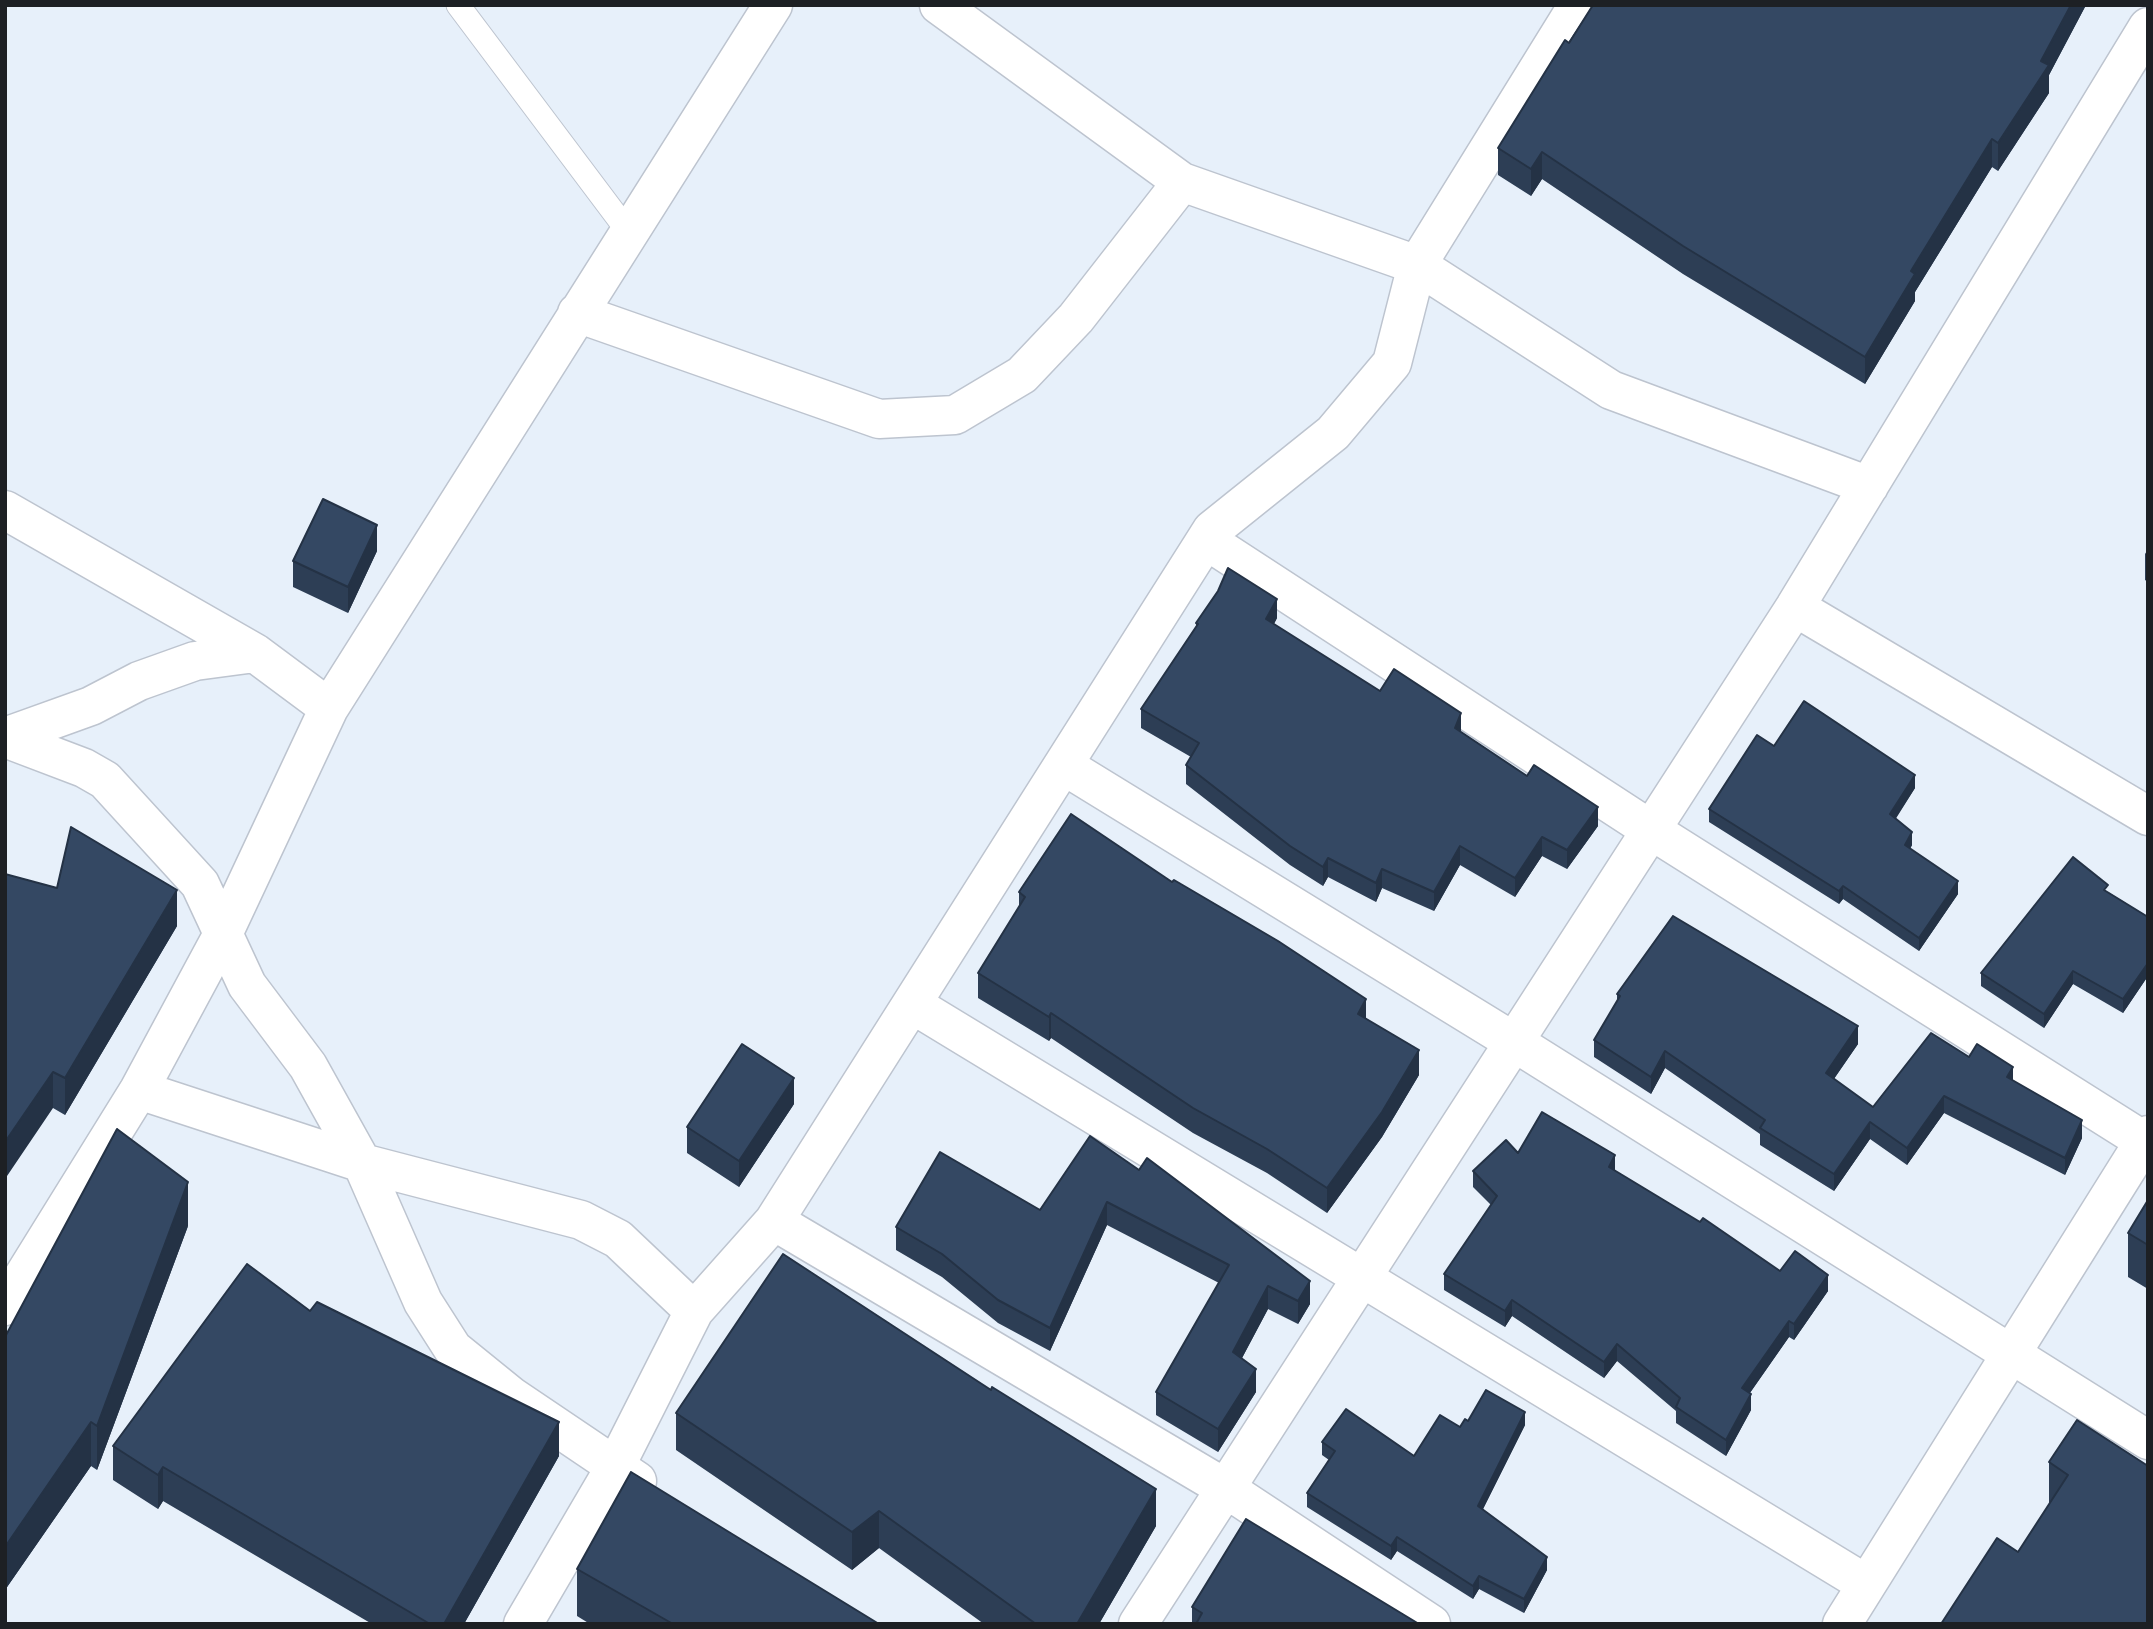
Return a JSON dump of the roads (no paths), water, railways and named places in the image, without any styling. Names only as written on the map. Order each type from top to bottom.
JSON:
[{"type":"street","points":[[5,1306],[139,1090],[223,934],[329,708],[773,5]]},
{"type":"street","points":[[939,5],[1182,182],[1417,265],[1611,390],[1869,486]]},
{"type":"street","points":[[523,1624],[615,1467],[694,1311],[774,1221],[1212,530],[1333,433],[1392,363],[1417,265],[1578,5]]},
{"type":"street","points":[[1138,1624],[1795,607],[2148,27]]},
{"type":"street","points":[[577,313],[879,419],[955,415],[1023,375],[1076,318],[1182,182]]},
{"type":"street","points":[[5,510],[255,653],[329,708]]},
{"type":"street","points":[[1206,540],[1651,830],[2146,1138],[1842,1624]]},
{"type":"street","points":[[1795,607],[2148,816]]},
{"type":"street","points":[[5,737],[91,706],[139,681],[195,661],[255,653]]},
{"type":"street","points":[[5,737],[84,768],[105,780],[200,884],[247,985],[308,1066],[362,1163],[423,1302],[453,1349],[510,1396],[615,1467],[662,1495]]},
{"type":"street","points":[[1063,765],[1514,1042],[2148,1440]]},
{"type":"street","points":[[912,1004],[1866,1584]]},
{"type":"street","points":[[139,1090],[362,1163],[581,1220],[618,1240],[694,1311]]},
{"type":"street","points":[[774,1221],[1225,1488],[1431,1624]]},
{"type":"lane","points":[[458,5],[630,234]]}]
